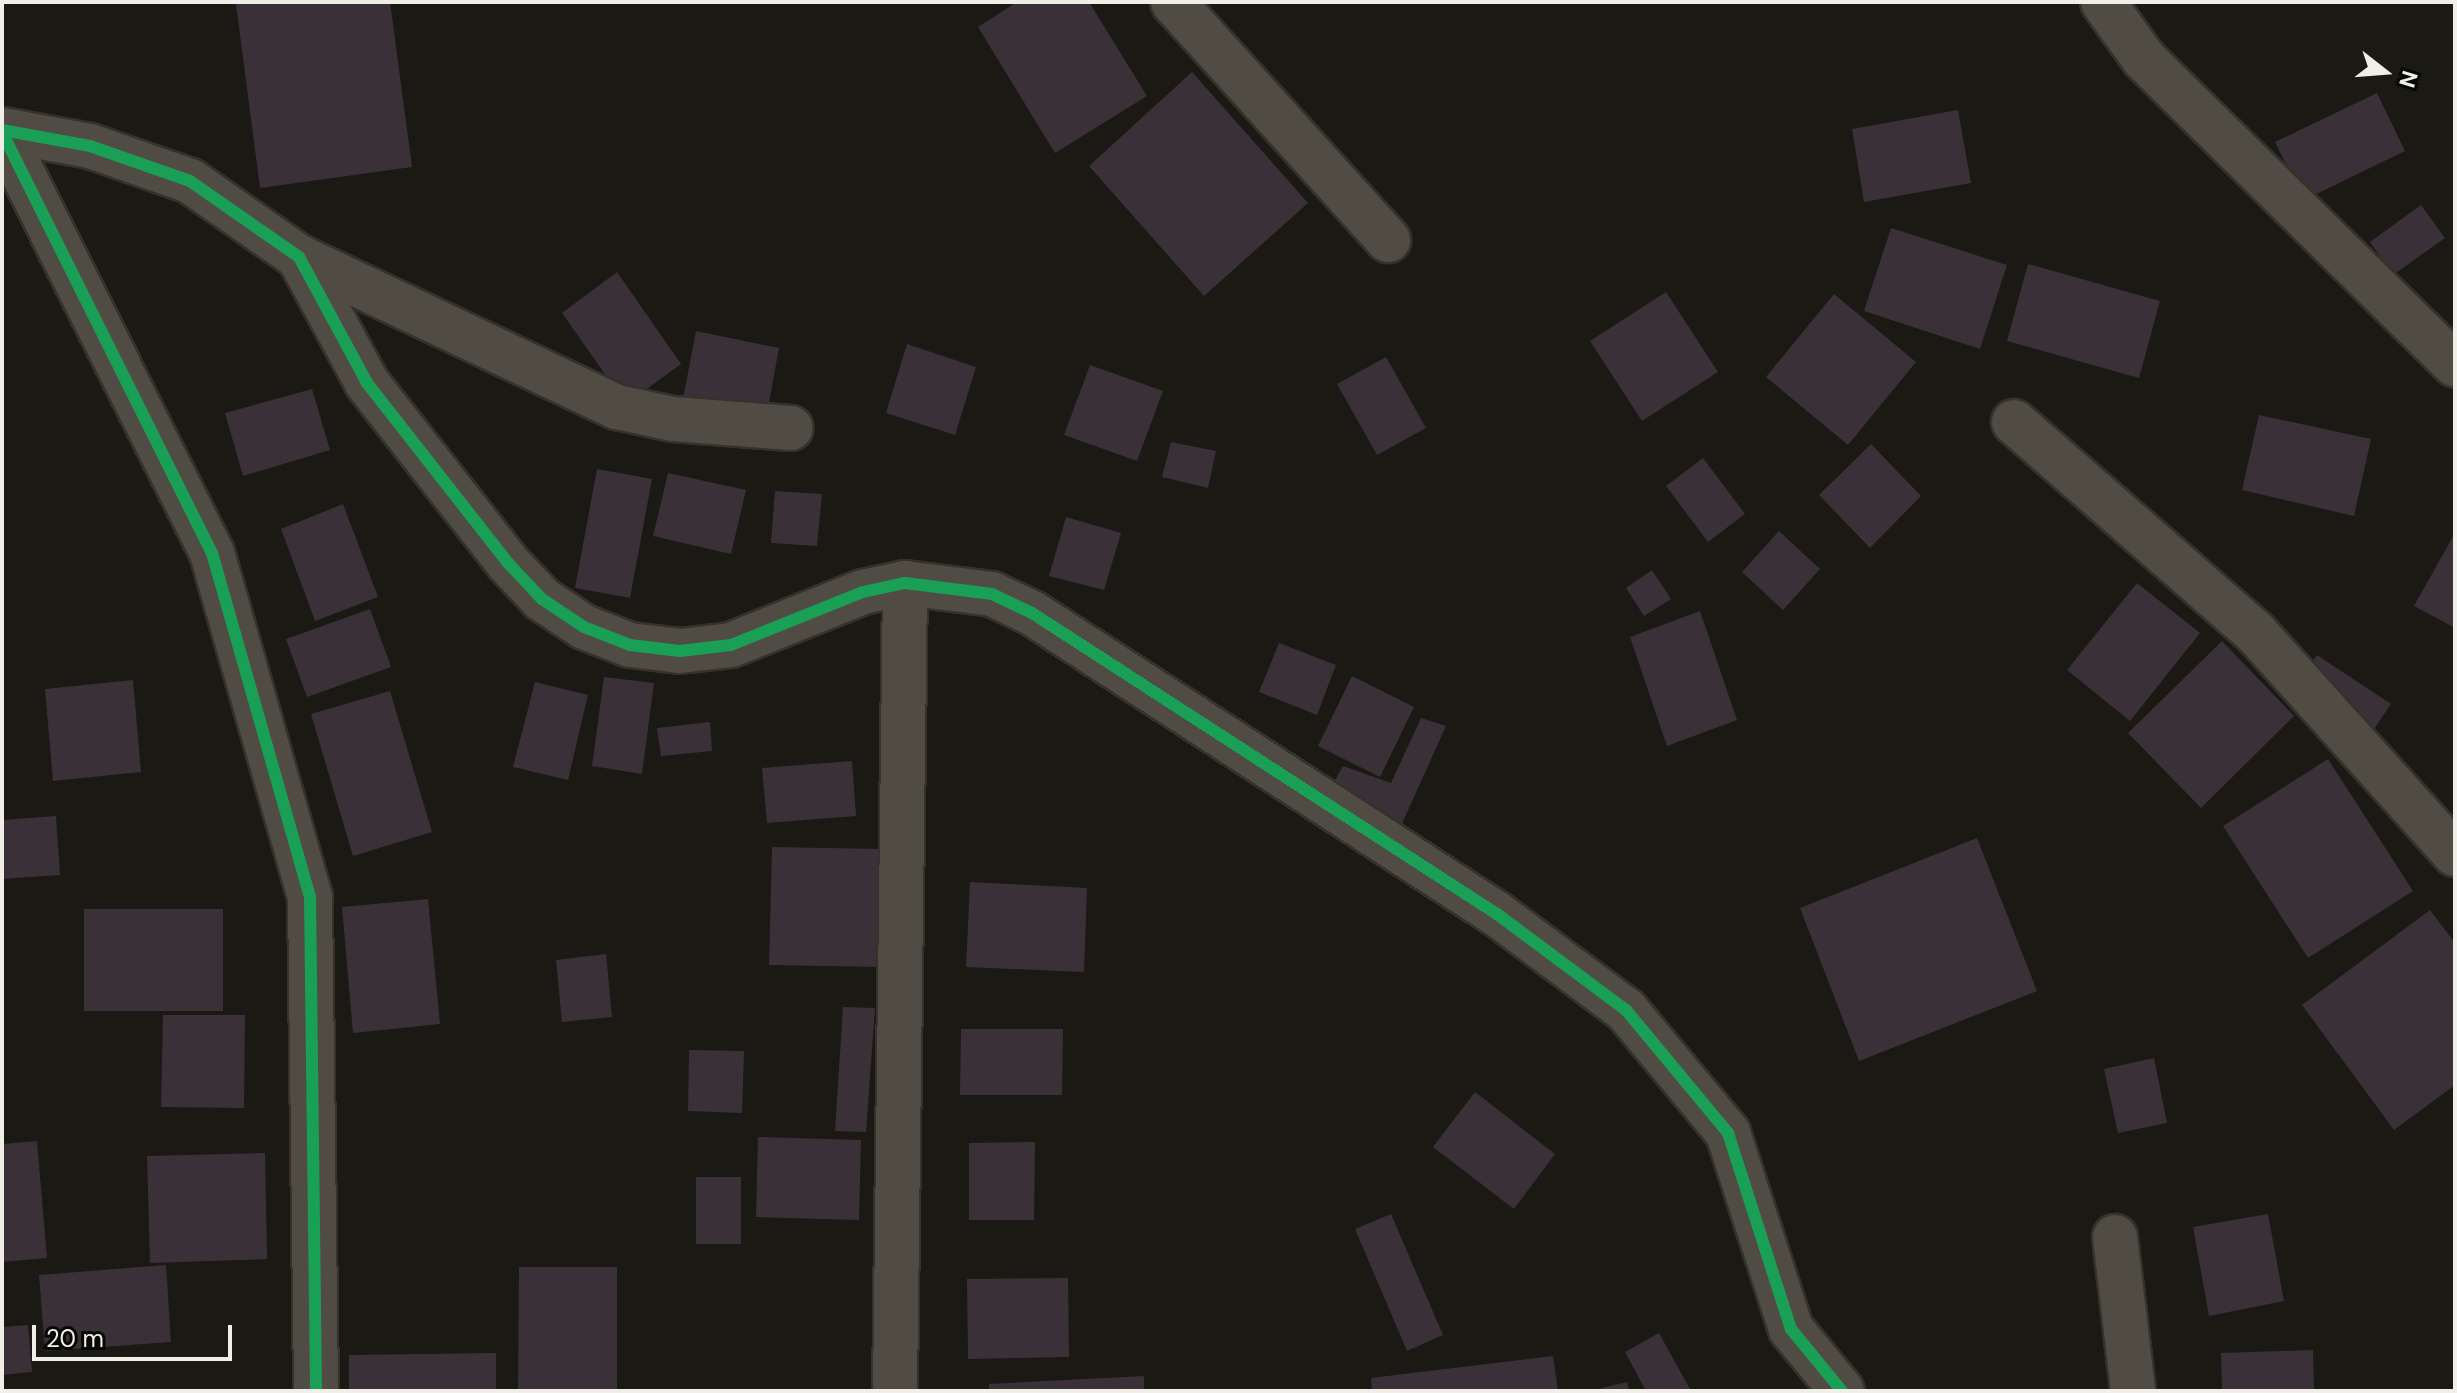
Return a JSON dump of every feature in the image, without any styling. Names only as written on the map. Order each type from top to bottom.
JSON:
[{"type":"street","points":[[1173,2],[1388,240]]},
{"type":"street","points":[[2103,2],[2144,59],[2455,365]]},
{"type":"street","points":[[2,131],[90,146],[190,181],[299,257],[617,407],[673,419],[791,428]]},
{"type":"street","points":[[2,131],[212,553],[310,897],[316,1391]]},
{"type":"street","points":[[299,257],[367,383],[508,563],[542,599],[584,627],[630,645],[680,651],[731,645],[863,592],[905,583],[992,594],[1032,613],[1497,914],[1626,1010],[1728,1133],[1791,1329],[1842,1391]]},
{"type":"street","points":[[2014,422],[2255,632],[2455,854]]},
{"type":"street","points":[[895,1391],[905,583]]},
{"type":"street","points":[[2115,1237],[2133,1391]]},
{"type":"building","points":[[390,2],[412,167],[260,188],[236,4]]},
{"type":"building","points":[[1017,2],[1089,2],[1147,96],[1055,153],[978,27]]},
{"type":"building","points":[[1192,72],[1308,203],[1204,296],[1089,166]]},
{"type":"building","points":[[2377,93],[2405,151],[2304,200],[2275,142]]},
{"type":"building","points":[[1958,110],[1971,183],[1864,202],[1852,129]]},
{"type":"building","points":[[2421,205],[2445,238],[2393,275],[2370,242]]},
{"type":"building","points":[[1891,228],[2007,265],[1980,349],[1864,311]]},
{"type":"building","points":[[2028,264],[2160,301],[2139,378],[2007,341]]},
{"type":"building","points":[[617,272],[681,364],[626,404],[562,313]]},
{"type":"building","points":[[1666,292],[1718,372],[1642,421],[1590,341]]},
{"type":"building","points":[[1834,294],[1916,362],[1848,445],[1766,377]]},
{"type":"building","points":[[696,331],[779,348],[767,414],[683,399]]},
{"type":"building","points":[[907,344],[976,367],[955,435],[886,413]]},
{"type":"building","points":[[1386,357],[1426,428],[1377,455],[1337,384]]},
{"type":"building","points":[[1090,365],[1163,391],[1137,461],[1064,435]]},
{"type":"building","points":[[312,389],[330,450],[243,476],[225,413]]},
{"type":"building","points":[[2259,415],[2371,439],[2354,516],[2242,490]]},
{"type":"building","points":[[1171,442],[1216,451],[1208,488],[1162,477]]},
{"type":"building","points":[[1871,444],[1921,496],[1870,548],[1819,495]]},
{"type":"building","points":[[1703,458],[1745,514],[1708,542],[1666,486]]},
{"type":"building","points":[[597,469],[652,479],[630,598],[575,588]]},
{"type":"building","points":[[668,473],[746,490],[731,554],[653,536]]},
{"type":"building","points":[[775,491],[822,494],[817,546],[771,543]]},
{"type":"building","points":[[343,504],[378,597],[315,621],[281,529]]},
{"type":"building","points":[[1066,517],[1121,533],[1104,590],[1049,576]]},
{"type":"building","points":[[1779,531],[1820,569],[1783,610],[1742,572]]},
{"type":"building","points":[[2455,533],[2455,628],[2414,606]]},
{"type":"building","points":[[1652,570],[1671,599],[1644,616],[1626,588]]},
{"type":"building","points":[[2137,583],[2200,633],[2130,721],[2067,670]]},
{"type":"building","points":[[370,609],[391,667],[307,697],[286,639]]},
{"type":"building","points":[[1700,611],[1737,720],[1667,746],[1630,637]]},
{"type":"building","points":[[2222,641],[2294,716],[2201,808],[2128,733]]},
{"type":"building","points":[[1279,643],[1336,665],[1317,715],[1259,692]]},
{"type":"building","points":[[2317,655],[2391,704],[2374,729],[2301,679]]},
{"type":"building","points":[[1352,676],[1414,707],[1380,777],[1318,746]]},
{"type":"building","points":[[604,677],[654,683],[642,774],[592,766]]},
{"type":"building","points":[[133,680],[141,772],[53,781],[45,689]]},
{"type":"building","points":[[535,682],[588,695],[568,780],[513,767]]},
{"type":"building","points":[[390,691],[432,832],[353,856],[311,714]]},
{"type":"building","points":[[1421,718],[1446,726],[1400,828],[1328,793],[1343,766],[1391,783]]},
{"type":"building","points":[[710,722],[712,751],[661,756],[657,728]]},
{"type":"building","points":[[2328,759],[2413,891],[2308,958],[2223,826]]},
{"type":"building","points":[[852,761],[856,816],[767,823],[762,768]]},
{"type":"building","points":[[56,816],[60,875],[2,879],[2,820]]},
{"type":"building","points":[[1977,838],[2037,991],[1859,1061],[1800,908]]},
{"type":"building","points":[[772,847],[883,849],[882,967],[769,965]]},
{"type":"building","points":[[970,882],[1087,888],[1084,972],[966,967]]},
{"type":"building","points":[[428,899],[440,1024],[353,1033],[342,907]]},
{"type":"building","points":[[84,909],[223,909],[223,1011],[84,1011]]},
{"type":"building","points":[[2430,910],[2455,943],[2455,1085],[2394,1130],[2302,1005]]},
{"type":"building","points":[[606,954],[612,1017],[562,1022],[556,960]]},
{"type":"building","points":[[843,1007],[875,1008],[866,1132],[835,1131]]},
{"type":"building","points":[[163,1015],[245,1015],[244,1108],[161,1107]]},
{"type":"building","points":[[961,1029],[1063,1029],[1062,1095],[960,1095]]},
{"type":"building","points":[[689,1050],[744,1051],[742,1113],[688,1111]]},
{"type":"building","points":[[2154,1058],[2167,1123],[2118,1133],[2104,1069]]},
{"type":"building","points":[[1475,1092],[1555,1154],[1514,1209],[1433,1147]]},
{"type":"building","points":[[758,1137],[861,1140],[859,1220],[756,1217]]},
{"type":"building","points":[[37,1141],[47,1258],[2,1262],[2,1144]]},
{"type":"building","points":[[1035,1142],[1034,1220],[969,1220],[969,1143]]},
{"type":"building","points":[[265,1153],[267,1259],[150,1263],[147,1156]]},
{"type":"building","points":[[696,1177],[741,1177],[741,1244],[696,1244]]},
{"type":"building","points":[[1391,1214],[1443,1335],[1407,1351],[1355,1229]]},
{"type":"building","points":[[2268,1214],[2284,1301],[2209,1316],[2193,1227]]},
{"type":"building","points":[[166,1265],[171,1342],[45,1351],[39,1275]]},
{"type":"building","points":[[519,1267],[617,1267],[617,1391],[518,1391]]},
{"type":"building","points":[[1068,1278],[1069,1357],[968,1359],[967,1279]]},
{"type":"building","points":[[28,1325],[32,1372],[2,1375],[2,1327]]},
{"type":"building","points":[[1659,1333],[1691,1391],[1646,1391],[1625,1352]]},
{"type":"building","points":[[2313,1350],[2314,1391],[2222,1391],[2221,1353]]},
{"type":"building","points":[[496,1353],[496,1391],[349,1391],[349,1355]]},
{"type":"building","points":[[1553,1356],[1558,1391],[1372,1391],[1371,1378]]},
{"type":"building","points":[[1144,1376],[1144,1391],[989,1391],[989,1384]]},
{"type":"building","points":[[1627,1382],[1629,1391],[1593,1391],[1593,1390]]},
{"type":"cycle path","points":[[2,130],[90,146],[190,181],[299,257],[367,383],[508,563],[542,599],[584,627],[630,645],[680,651],[731,645],[863,592],[905,583],[992,594],[1032,613],[1497,914],[1626,1010],[1728,1133],[1791,1329],[1842,1391]]},
{"type":"cycle path","points":[[2,132],[212,553],[310,897],[316,1391]]}]
